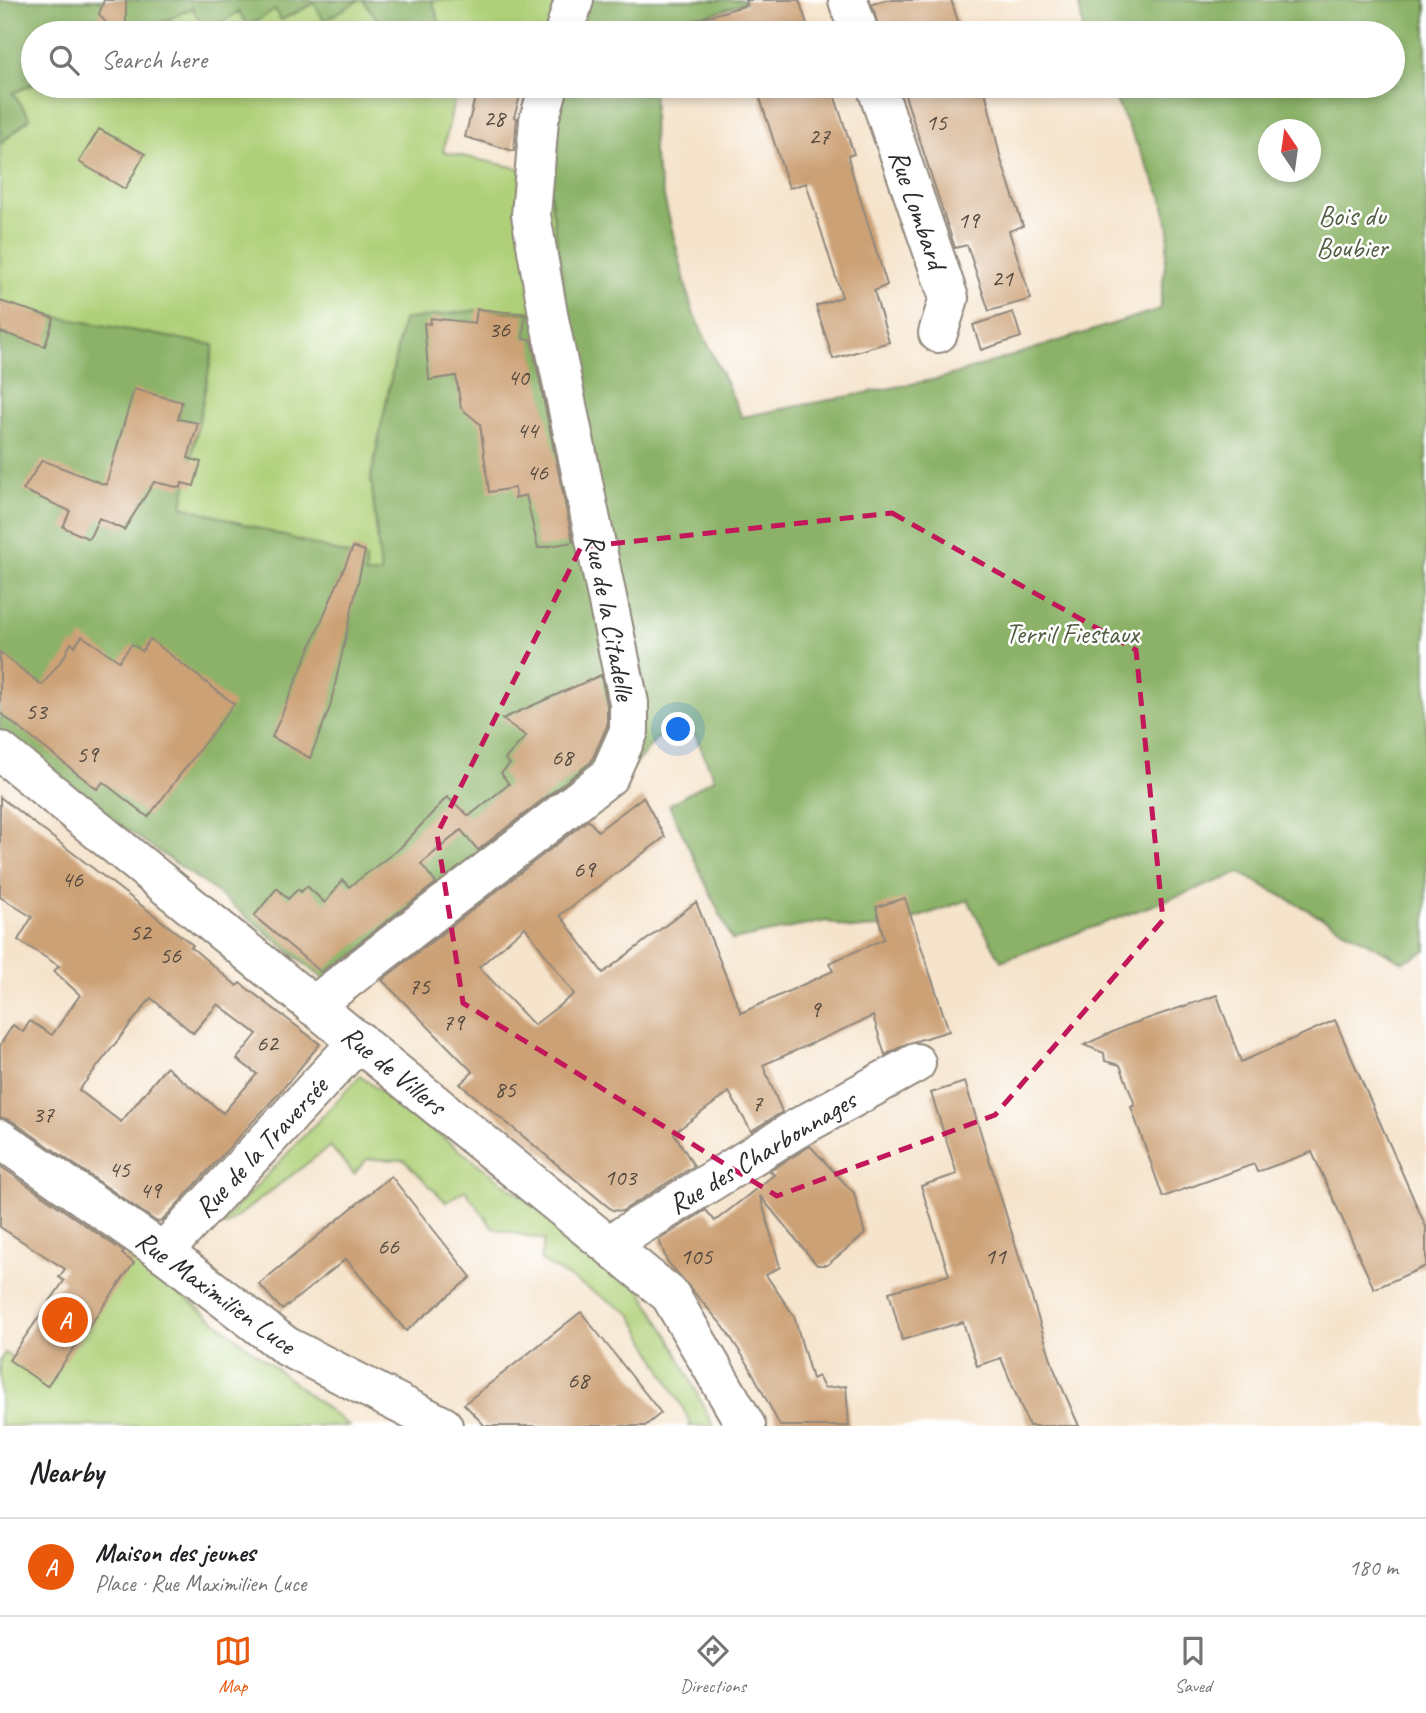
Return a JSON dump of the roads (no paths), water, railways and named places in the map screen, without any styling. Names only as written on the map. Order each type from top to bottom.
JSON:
[{"type":"street","points":[[568,21],[574,0]]},
{"type":"street","points":[[848,0],[855,21]]},
{"type":"street","name":"Rue de la Citadelle","points":[[313,1006],[609,776],[629,731],[629,703],[531,215],[539,120],[545,98]]},
{"type":"street","name":"Rue Lombard","points":[[880,98],[949,298],[938,333]]},
{"type":"street","name":"Rue de Villers","points":[[0,751],[670,1295],[746,1426]]},
{"type":"street","name":"Rue de la Traversée","points":[[163,1252],[359,1041]]},
{"type":"street","name":"Rue des Charbonnages","points":[[610,1244],[796,1129],[916,1063]]},
{"type":"street","name":"Rue Maximilien Luce","points":[[4,1150],[163,1252],[286,1346],[443,1426]]},
{"type":"place","name":"Maison des jeunes","points":[[65,1320]]},
{"type":"park label","name":"Bois du Boubier","points":[[1352,231]]},
{"type":"park label","name":"Terril Fiestaux","points":[[1072,633]]}]
